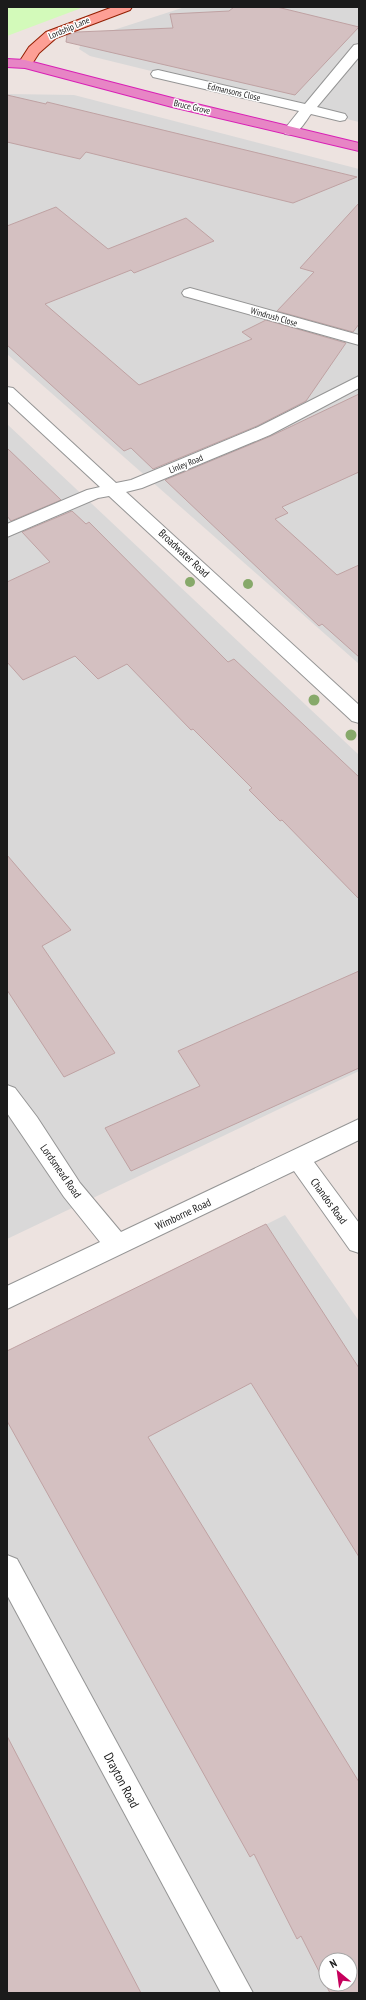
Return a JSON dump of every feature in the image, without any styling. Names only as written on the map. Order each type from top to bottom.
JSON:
[{"type":"highway","points":[[7,63],[25,64]]},
{"type":"highway","points":[[7,69],[25,64]]},
{"type":"highway","name":"Bruce Grove","points":[[25,64],[177,104],[359,147]]},
{"type":"main road","name":"Lordship Lane","points":[[25,64],[34,50],[51,35],[125,7]]},
{"type":"street","points":[[290,131],[359,48]]},
{"type":"street","name":"Edmansons Close","points":[[158,74],[340,117]]},
{"type":"street","name":"Windrush Close","points":[[190,293],[359,340]]},
{"type":"street","name":"Linley Road","points":[[7,531],[93,494],[112,488],[136,484],[264,431],[359,382]]},
{"type":"street","name":"Broadwater Road","points":[[7,392],[112,488],[352,699],[359,716]]},
{"type":"street","name":"Lordsmead Road","points":[[7,1095],[29,1124],[72,1190],[117,1245]]},
{"type":"street","name":"Wimborne Road","points":[[7,1298],[359,1129]]},
{"type":"street","name":"Chandos Road","points":[[299,1159],[359,1242]]},
{"type":"street","name":"Drayton Road","points":[[7,1568],[238,1993]]},
{"type":"shaded area","points":[[185,7],[359,7],[359,122],[90,56],[79,49],[81,44],[92,37]]},
{"type":"shaded area","points":[[7,94],[74,95],[359,169],[359,664],[7,354]]},
{"type":"shaded area","points":[[7,424],[359,755],[359,1071],[7,1239]]},
{"type":"shaded area","points":[[285,1215],[359,1321],[359,1993],[7,1993],[7,1354]]},
{"type":"green space","points":[[7,7],[84,7],[7,36]]},
{"type":"building","points":[[234,7],[277,7],[359,27],[295,95],[66,42],[67,35],[77,32],[173,28],[170,14],[229,11]]},
{"type":"building","points":[[7,95],[46,104],[47,102],[357,177],[293,203],[86,152],[80,159],[7,142]]},
{"type":"building","points":[[359,203],[359,324],[353,332],[277,311],[314,272],[300,268]]},
{"type":"building","points":[[56,207],[108,249],[186,218],[214,241],[134,273],[131,270],[45,304],[139,385],[252,339],[242,332],[266,320],[346,343],[306,401],[257,426],[153,469],[131,448],[124,451],[7,345],[7,226]]},
{"type":"building","points":[[359,394],[359,472],[282,507],[288,513],[275,519],[337,575],[359,565],[359,657],[322,624],[319,626],[165,480],[271,436]]},
{"type":"building","points":[[7,448],[61,500],[11,521],[7,516]]},
{"type":"building","points":[[72,511],[86,524],[89,522],[228,662],[234,659],[359,777],[359,899],[282,820],[280,821],[249,790],[252,788],[193,729],[191,730],[127,664],[98,679],[75,656],[23,680],[7,662],[7,582],[50,562],[22,532]]},
{"type":"building","points":[[7,855],[71,930],[42,946],[115,1053],[64,1077],[7,990]]},
{"type":"building","points":[[359,971],[359,1068],[131,1171],[105,1128],[200,1086],[178,1051]]},
{"type":"building","points":[[266,1224],[359,1368],[359,1557],[251,1383],[148,1437],[359,1782],[359,1993],[330,1993],[358,1992],[358,1952],[318,1952],[318,1969],[301,1936],[297,1939],[254,1854],[250,1857],[7,1421],[7,1351]]},
{"type":"building","points":[[7,1736],[141,1993],[7,1993]]}]
